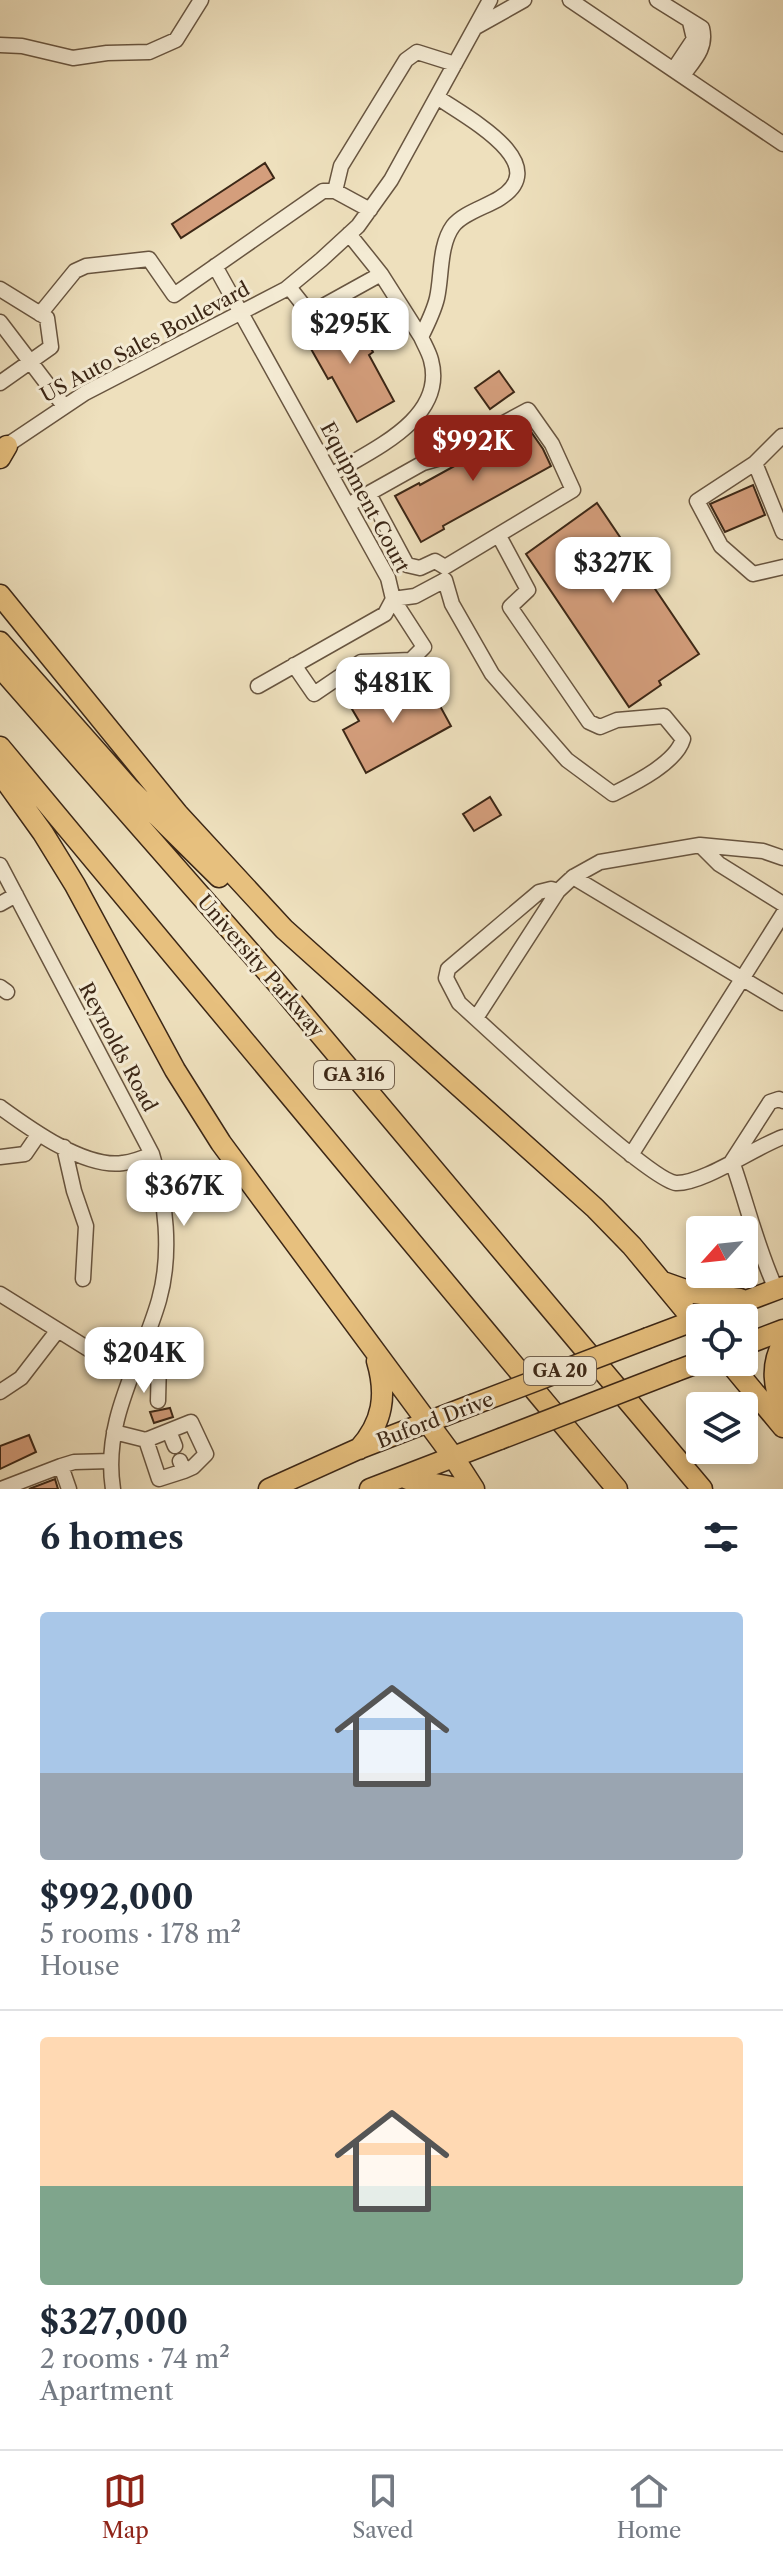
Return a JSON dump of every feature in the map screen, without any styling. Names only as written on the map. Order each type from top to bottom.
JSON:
[{"type":"highway","points":[[0,595],[178,814],[284,929]]},
{"type":"highway","points":[[0,642],[165,825],[245,900],[284,929],[595,1208],[686,1311]]},
{"type":"highway","name":"University Parkway","points":[[0,667],[277,983],[702,1489]]},
{"type":"highway","name":"GA 316","points":[[0,747],[617,1489]]},
{"type":"highway","points":[[0,773],[75,885],[197,1107],[474,1489]]},
{"type":"highway","points":[[663,1282],[711,1296],[750,1299]]},
{"type":"highway","name":"Buford Drive","points":[[739,1304],[780,1288]]},
{"type":"highway","name":"Buford Drive","points":[[269,1489],[427,1422],[648,1338],[686,1327]]},
{"type":"highway","points":[[758,1340],[783,1330]]},
{"type":"highway","points":[[783,1343],[777,1355],[774,1380],[783,1411]]},
{"type":"highway","points":[[358,1449],[374,1429],[382,1411],[383,1390],[374,1349]]},
{"type":"highway","name":"Buford Drive","points":[[370,1489],[686,1367]]},
{"type":"highway","points":[[741,1376],[783,1427]]},
{"type":"highway","points":[[399,1478],[431,1481],[463,1489]]},
{"type":"street","points":[[0,45],[22,46],[73,58],[149,52],[176,40],[201,0]]},
{"type":"street","name":"US Auto Sales Boulevard","points":[[2,452],[64,406],[289,287],[349,234],[391,180],[490,0]]},
{"type":"street","points":[[475,27],[524,0]]},
{"type":"street","points":[[570,0],[783,144]]},
{"type":"street","points":[[657,0],[702,28],[701,51],[678,72]]},
{"type":"street","points":[[335,191],[341,166],[406,60],[417,52],[455,64]]},
{"type":"street","points":[[421,337],[437,300],[445,249],[455,224],[510,191],[519,168],[512,153],[437,97]]},
{"type":"street","points":[[40,314],[75,271],[86,266],[149,259],[174,295],[323,191],[335,191],[370,210]]},
{"type":"street","points":[[331,475],[413,423],[429,402],[432,361],[421,337],[381,274],[349,234]]},
{"type":"street","name":"Equipment Court","points":[[215,266],[388,578],[393,599],[385,614],[258,686]]},
{"type":"street","points":[[289,287],[303,307],[308,311],[316,310],[381,274]]},
{"type":"street","points":[[0,289],[47,318],[51,347],[0,383]]},
{"type":"street","points":[[0,322],[64,406]]},
{"type":"street","points":[[294,665],[314,694],[361,662],[411,660],[424,647],[393,599],[415,596],[499,536],[573,490],[552,444],[528,410],[348,505]]},
{"type":"street","points":[[783,437],[755,463],[697,501],[721,546],[753,574],[783,567]]},
{"type":"street","points":[[755,463],[783,532]]},
{"type":"street","points":[[369,494],[407,565],[420,568],[435,561],[445,573],[452,604],[492,674],[567,760],[613,794],[638,782],[680,751],[683,739],[664,716],[617,720],[600,727],[589,722],[510,607],[528,590],[499,536]]},
{"type":"street","points":[[476,1018],[558,891],[573,877],[600,862],[700,845],[763,851],[783,858]]},
{"type":"street","points":[[700,845],[719,864],[783,904]]},
{"type":"street","name":"Reynolds Road","points":[[0,865],[152,1154],[163,1201],[166,1254],[160,1298],[130,1375],[114,1432],[111,1461],[113,1489]]},
{"type":"street","points":[[573,877],[783,1003]]},
{"type":"street","points":[[558,891],[539,892],[448,969],[446,978],[459,1003],[631,1155],[673,1183],[694,1181],[783,1137]]},
{"type":"street","points":[[0,904],[16,895]]},
{"type":"street","points":[[631,1155],[783,914]]},
{"type":"street","points":[[732,1161],[770,1102],[783,1101]]},
{"type":"street","points":[[0,1107],[38,1135],[93,1159],[120,1164],[152,1154]]},
{"type":"street","points":[[0,1157],[25,1154],[38,1135]]},
{"type":"street","points":[[64,1147],[86,1226],[83,1279]]},
{"type":"street","points":[[732,1161],[750,1210],[754,1235],[780,1288]]},
{"type":"street","points":[[0,1294],[130,1375]]},
{"type":"street","points":[[0,1392],[21,1378],[58,1330]]},
{"type":"street","points":[[142,1344],[159,1361],[158,1401]]},
{"type":"street","points":[[114,1432],[146,1440],[191,1422],[206,1454],[193,1467],[182,1466],[159,1479],[146,1440]]},
{"type":"street","points":[[169,1431],[175,1446]]},
{"type":"street","points":[[1,1489],[74,1462],[111,1461]]},
{"type":"street","points":[[61,1466],[69,1489]]},
{"type":"building","points":[[265,163],[274,178],[181,238],[172,224]]},
{"type":"building","points":[[352,314],[373,352],[369,355],[394,401],[357,422],[332,377],[328,379],[306,340],[322,330],[319,324],[331,317],[334,324]]},
{"type":"building","points":[[499,371],[514,392],[490,409],[475,388]]},
{"type":"building","points":[[527,426],[551,466],[443,526],[444,529],[421,542],[395,496]]},
{"type":"building","points":[[753,485],[765,515],[725,532],[710,504]]},
{"type":"building","points":[[597,503],[699,654],[659,681],[661,685],[629,707],[526,554]]},
{"type":"building","points":[[428,684],[451,726],[366,773],[343,730],[359,721],[349,704],[379,687],[389,705]]},
{"type":"building","points":[[490,797],[501,815],[474,831],[463,814]]},
{"type":"building","points":[[170,1408],[173,1417],[154,1423],[150,1412]]},
{"type":"building","points":[[29,1435],[36,1452],[0,1469],[0,1446]]},
{"type":"building","points":[[55,1479],[58,1489],[29,1489]]}]
